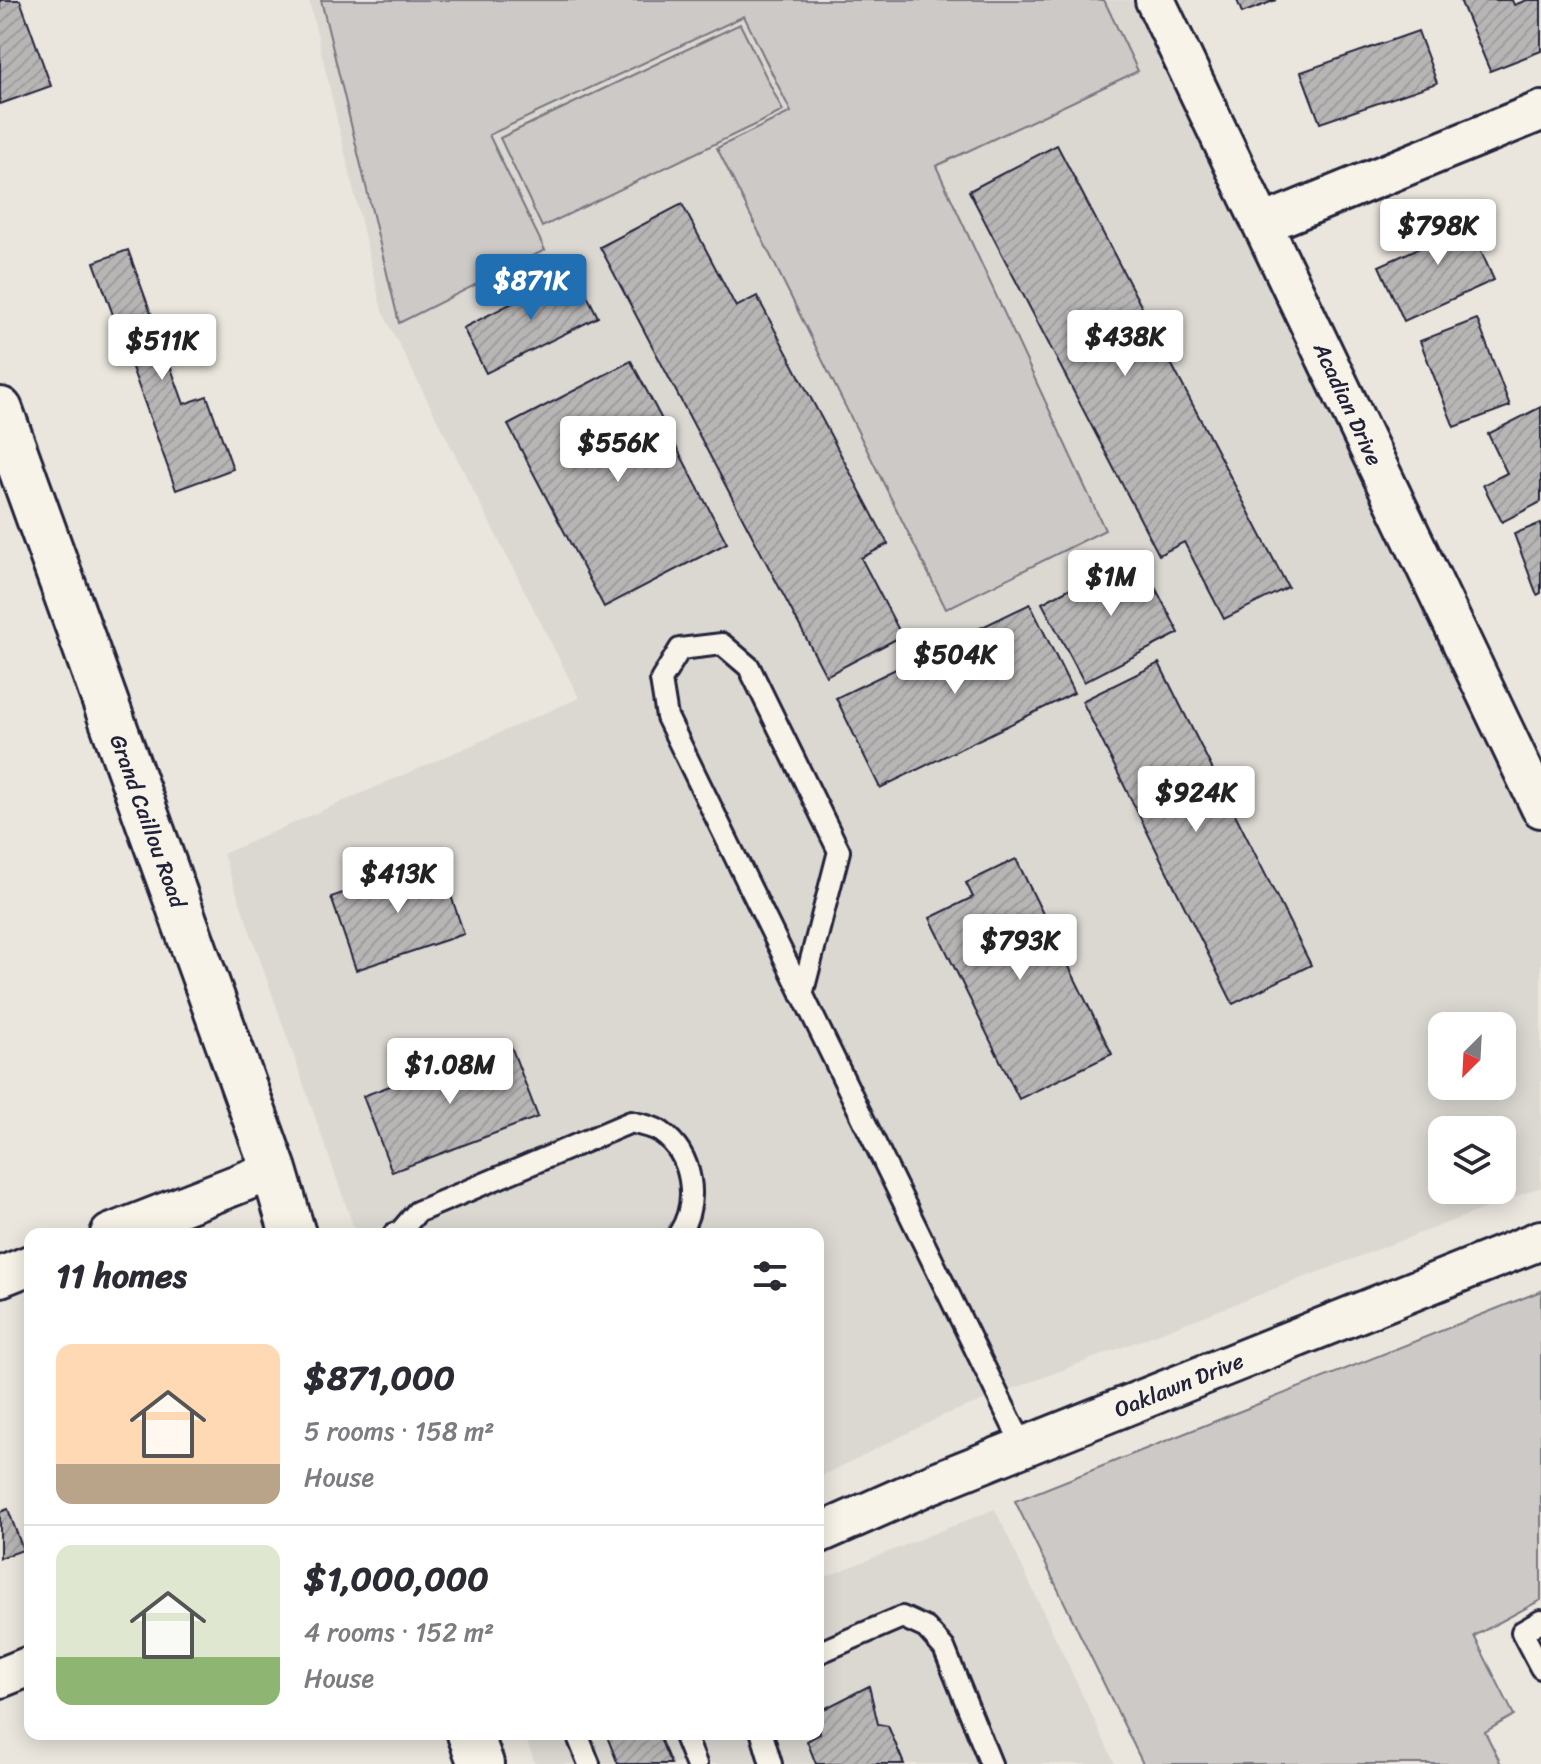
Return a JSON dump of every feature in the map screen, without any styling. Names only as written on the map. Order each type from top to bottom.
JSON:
[{"type":"main road","name":"Grand Caillou Road","points":[[0,410],[274,1170],[291,1228]]},
{"type":"main road","points":[[472,1740],[481,1764]]},
{"type":"street","name":"Acadian Drive","points":[[1155,0],[1541,808]]},
{"type":"street","points":[[1263,224],[1541,111]]},
{"type":"street","points":[[125,1228],[274,1170]]},
{"type":"street","name":"Oaklawn Drive","points":[[824,1531],[933,1483],[1541,1240]]},
{"type":"street","points":[[0,1277],[24,1267]]},
{"type":"street","points":[[0,1678],[24,1668]]},
{"type":"lane","points":[[802,995],[839,851],[749,667],[722,644],[680,649],[661,680],[667,717],[802,995],[1014,1428],[1026,1446]]},
{"type":"lane","points":[[403,1228],[417,1212],[631,1122],[659,1130],[688,1166],[692,1194],[688,1221],[683,1228]]},
{"type":"lane","points":[[824,1650],[902,1617],[926,1628],[944,1648],[991,1764]]},
{"type":"lane","points":[[1541,1621],[1522,1632],[1541,1668]]},
{"type":"lane","points":[[579,1740],[589,1764]]},
{"type":"lane","points":[[686,1740],[696,1764]]},
{"type":"lane","points":[[764,1740],[771,1764]]},
{"type":"shaded area","points":[[309,0],[1133,0],[1541,834],[1541,1187],[1516,1197],[1516,1116],[1428,1116],[1428,1204],[1497,1204],[942,1416],[824,1475],[824,1228],[354,1228],[223,854],[579,698],[382,311]]},
{"type":"shaded area","points":[[321,0],[1104,0],[1138,71],[936,166],[1105,530],[946,609],[717,148],[791,112],[744,16],[489,135],[545,250],[399,323]]},
{"type":"shaded area","points":[[740,24],[783,111],[542,227],[500,138]]},
{"type":"shaded area","points":[[1541,1291],[1541,1600],[1474,1636],[1514,1715],[1485,1732],[1501,1764],[1143,1764],[1015,1501]]},
{"type":"shaded area","points":[[995,1509],[1115,1764],[535,1764],[526,1740],[824,1740],[824,1578]]},
{"type":"building","points":[[0,0],[20,0],[51,86],[0,104]]},
{"type":"building","points":[[1237,0],[1276,0],[1242,13]]},
{"type":"building","points":[[1460,0],[1512,0],[1514,5],[1527,0],[1541,0],[1541,51],[1490,71]]},
{"type":"building","points":[[1418,31],[1437,83],[1320,123],[1301,72]]},
{"type":"building","points":[[1057,145],[1288,587],[1224,619],[1184,542],[1159,555],[969,191]]},
{"type":"building","points":[[1459,202],[1494,280],[1404,321],[1379,266],[1441,238],[1430,215]]},
{"type":"building","points":[[682,204],[736,307],[757,296],[888,544],[861,558],[902,636],[826,676],[600,247]]},
{"type":"building","points":[[128,250],[184,404],[207,396],[233,469],[176,490],[94,262]]},
{"type":"building","points":[[575,271],[598,317],[486,373],[463,328]]},
{"type":"building","points":[[1477,319],[1510,406],[1454,427],[1420,341]]},
{"type":"building","points":[[631,361],[727,543],[604,607],[508,425]]},
{"type":"building","points":[[1541,407],[1541,502],[1502,522],[1483,485],[1507,473],[1488,434]]},
{"type":"building","points":[[1541,523],[1541,593],[1537,595],[1514,534]]},
{"type":"building","points":[[1137,553],[1179,633],[1084,682],[1042,603]]},
{"type":"building","points":[[1030,604],[1074,693],[880,788],[836,698]]},
{"type":"building","points":[[1159,663],[1311,965],[1233,1004],[1082,701]]},
{"type":"building","points":[[1016,859],[1112,1054],[1019,1099],[930,918],[973,897],[966,883]]},
{"type":"building","points":[[439,860],[464,934],[356,970],[331,897]]},
{"type":"building","points":[[509,1041],[538,1117],[392,1172],[363,1096]]},
{"type":"building","points":[[8,1509],[23,1550],[0,1558],[0,1512]]},
{"type":"building","points":[[869,1686],[878,1724],[888,1726],[904,1764],[816,1764],[807,1741],[824,1740],[824,1709]]},
{"type":"building","points":[[608,1740],[661,1740],[671,1764],[618,1764]]}]
